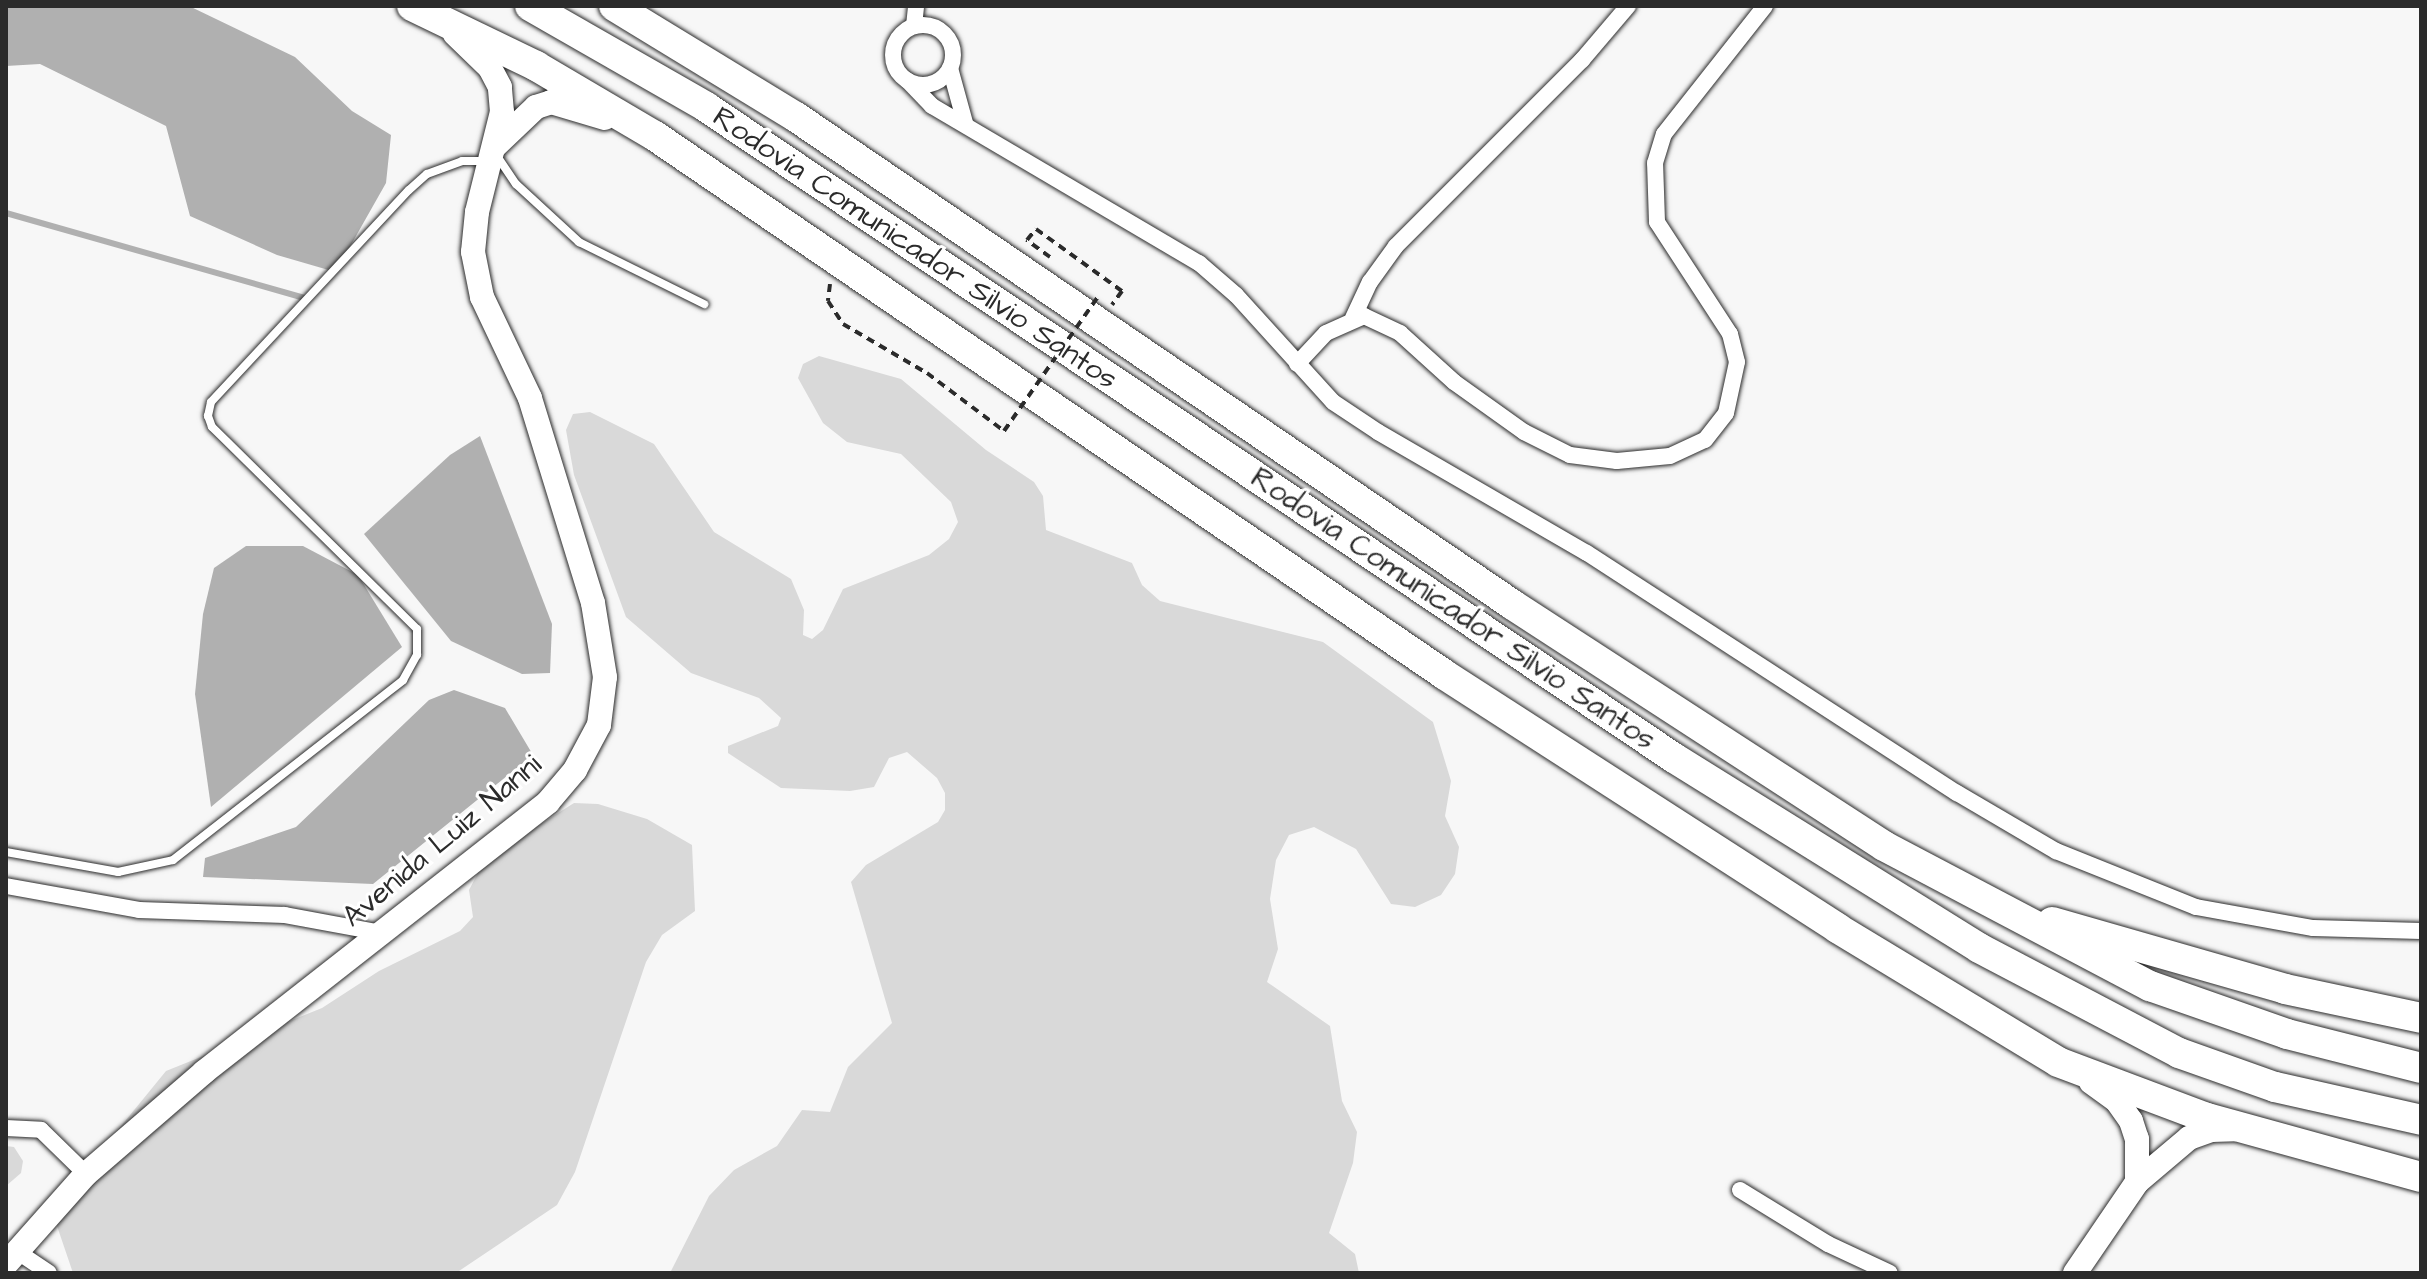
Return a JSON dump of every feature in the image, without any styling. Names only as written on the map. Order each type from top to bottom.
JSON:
[{"type":"highway","name":"Rodovia Comunicador Silvio Santos","points":[[530,6],[706,107],[1674,758],[1979,948],[2179,1053],[2275,1087],[2421,1120]]},
{"type":"highway","name":"Rodovia Comunicador Silvio Santos","points":[[614,6],[1099,308],[1813,803],[1963,889],[2150,986],[2287,1034],[2421,1068]]},
{"type":"highway","points":[[422,10],[536,66],[655,136],[1445,675],[1837,928],[2058,1062],[2207,1118],[2421,1177]]},
{"type":"highway","points":[[1963,889],[2060,925],[2285,989],[2421,1018]]},
{"type":"street","points":[[916,6],[914,26],[895,46],[895,65],[932,106],[1199,263],[1236,295],[1333,402],[1378,432],[1587,553],[1957,793],[2056,851],[2210,910],[2313,928],[2421,931]]},
{"type":"street","points":[[1353,318],[1370,282],[1396,246],[1582,60],[1628,6]]},
{"type":"street","points":[[1297,364],[1326,333],[1353,318],[1375,318],[1400,333],[1513,424],[1570,455],[1617,461],[1657,457],[1705,440],[1726,413],[1737,362],[1730,334],[1657,222],[1655,163],[1664,134],[1765,6]]},
{"type":"street","name":"Avenida Luiz Nanni","points":[[10,1257],[86,1174],[204,1072],[548,802],[575,770],[599,725],[605,677],[593,603],[530,398],[482,297],[473,252],[502,112],[500,87],[474,49],[422,10]]},
{"type":"street","points":[[914,26],[933,26],[948,38],[950,68],[965,123]]},
{"type":"street","points":[[907,80],[936,82],[950,68]]},
{"type":"street","points":[[491,155],[536,107],[551,102],[655,136]]},
{"type":"street","points":[[6,886],[139,910],[285,915],[382,933]]},
{"type":"street","points":[[2058,1062],[2117,1101],[2131,1121],[2137,1139],[2137,1182]]},
{"type":"street","points":[[6,1128],[41,1130],[86,1174]]},
{"type":"street","points":[[2075,1273],[2137,1182],[2189,1138],[2211,1130],[2287,1140]]},
{"type":"street","points":[[1740,1190],[1828,1244],[1890,1273]]},
{"type":"street","points":[[10,1257],[49,1273]]},
{"type":"lane","points":[[6,852],[118,872],[173,860],[403,680],[417,655],[417,629],[212,427],[208,416],[211,402],[418,182],[462,161],[491,155],[516,184],[579,242],[704,304]]},
{"type":"path","points":[[832,257],[828,301],[843,324],[905,358],[1004,431],[1099,308],[1122,291],[1036,229],[1027,240],[1063,267]]},
{"type":"path","points":[[1088,285],[1099,308]]},
{"type":"shaded area","points":[[6,6],[189,6],[295,57],[352,111],[391,135],[386,183],[343,259],[332,271],[277,255],[190,216],[166,126],[40,64],[6,66]]},
{"type":"shaded area","points":[[819,356],[901,379],[986,450],[1034,482],[1043,496],[1046,530],[1132,563],[1142,585],[1160,601],[1323,642],[1433,722],[1451,781],[1445,816],[1459,847],[1455,874],[1441,895],[1415,907],[1391,904],[1356,849],[1314,827],[1289,835],[1276,860],[1270,899],[1278,949],[1267,982],[1330,1026],[1342,1101],[1357,1132],[1353,1163],[1329,1233],[1355,1254],[1359,1273],[670,1273],[709,1196],[734,1170],[777,1146],[802,1110],[830,1112],[848,1067],[892,1023],[851,882],[866,865],[938,822],[945,810],[945,793],[937,778],[907,752],[889,758],[874,787],[850,791],[781,788],[728,753],[728,746],[778,726],[781,718],[759,698],[691,673],[626,617],[574,475],[566,430],[573,414],[590,412],[654,444],[714,532],[791,579],[804,610],[803,635],[812,639],[823,630],[843,589],[929,555],[949,539],[958,522],[951,502],[901,454],[847,442],[823,423],[798,378],[803,364]]},
{"type":"shaded area","points":[[480,436],[552,624],[550,673],[522,674],[451,641],[364,534],[450,455]]},
{"type":"shaded area","points":[[246,546],[303,546],[358,575],[402,647],[211,807],[195,694],[203,614],[214,568]]},
{"type":"shaded area","points":[[454,690],[505,708],[533,755],[373,884],[203,877],[205,858],[296,827],[429,700]]},
{"type":"shaded area","points":[[574,803],[598,804],[647,819],[692,845],[695,911],[662,935],[646,962],[575,1172],[557,1205],[456,1273],[73,1273],[57,1226],[59,1202],[166,1071],[322,1008],[379,971],[460,931],[473,917],[469,890],[479,871],[506,846]]},
{"type":"shaded area","points":[[6,1146],[14,1147],[23,1161],[21,1173],[6,1186]]},
{"type":"waterway","points":[[6,213],[307,299]]}]
